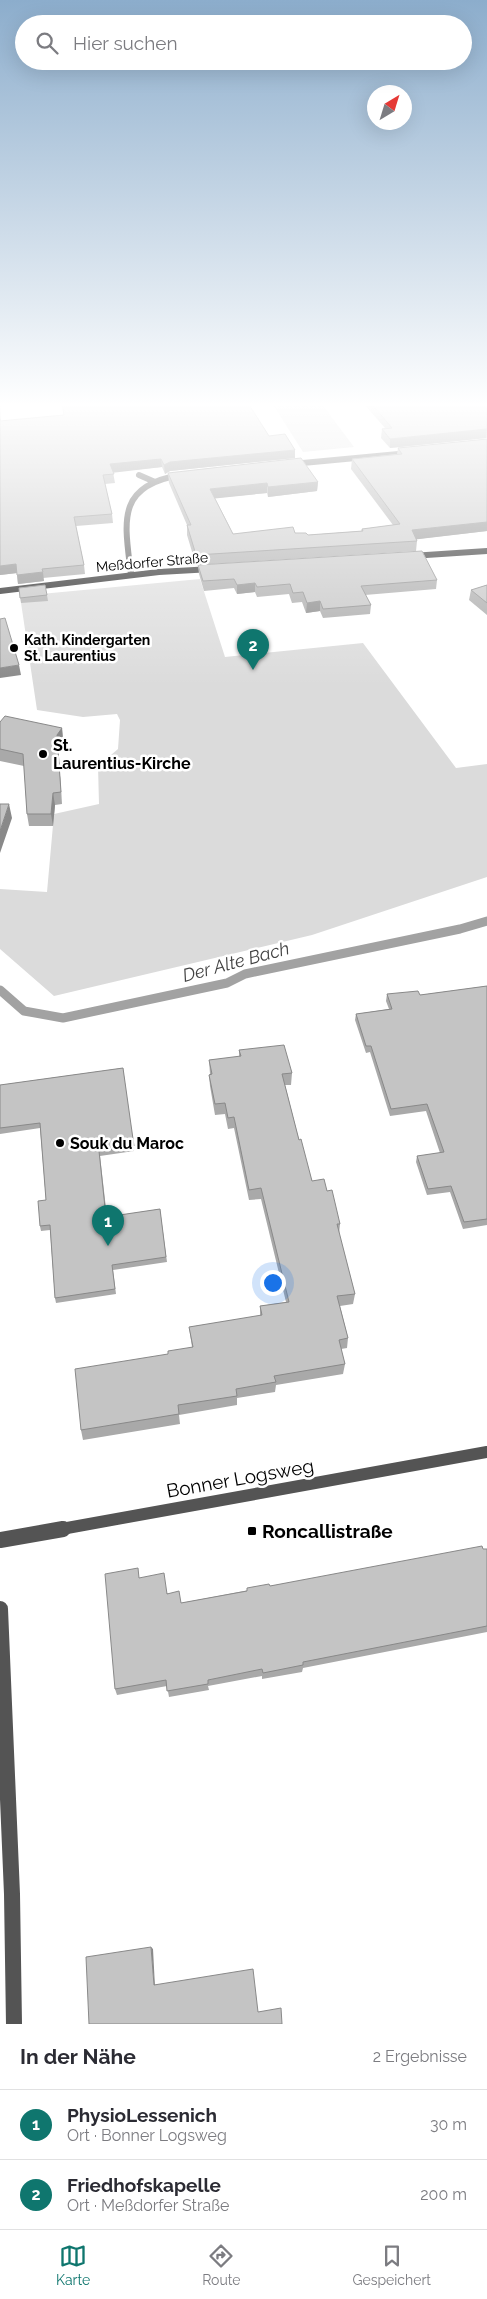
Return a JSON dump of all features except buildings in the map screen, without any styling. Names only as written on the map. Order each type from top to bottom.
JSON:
[{"type":"street","points":[[131,575],[128,508],[135,497]]},
{"type":"street","points":[[403,557],[487,551]]},
{"type":"street","name":"Meßdorfer Straße","points":[[0,591],[131,575],[217,569]]},
{"type":"street","name":"Bonner Logsweg","points":[[0,1540],[487,1452]]},
{"type":"street","points":[[0,1609],[12,1894],[14,2024]]},
{"type":"shaded area","points":[[200,579],[225,657],[363,643],[456,768],[487,764],[487,877],[312,935],[54,996],[0,949],[0,889],[47,892],[54,814],[99,804],[98,766],[118,749],[120,720],[117,714],[83,717],[37,710],[20,596]]},
{"type":"waterway","name":"Der Alte Bach","points":[[0,990],[24,1011],[63,1018],[227,983],[245,974],[460,929],[487,921]]},
{"type":"place","name":"Kath. Kindergarten St. Laurentius","points":[[14,648]]},
{"type":"place","name":"Friedhofskapelle","points":[[253,670]]},
{"type":"place","name":"St. Laurentius-Kirche","points":[[43,754]]},
{"type":"place","name":"Souk du Maroc","points":[[60,1143]]},
{"type":"place","name":"PhysioLessenich","points":[[108,1246]]},
{"type":"place","name":"Roncallistraße","points":[[252,1531]]}]
